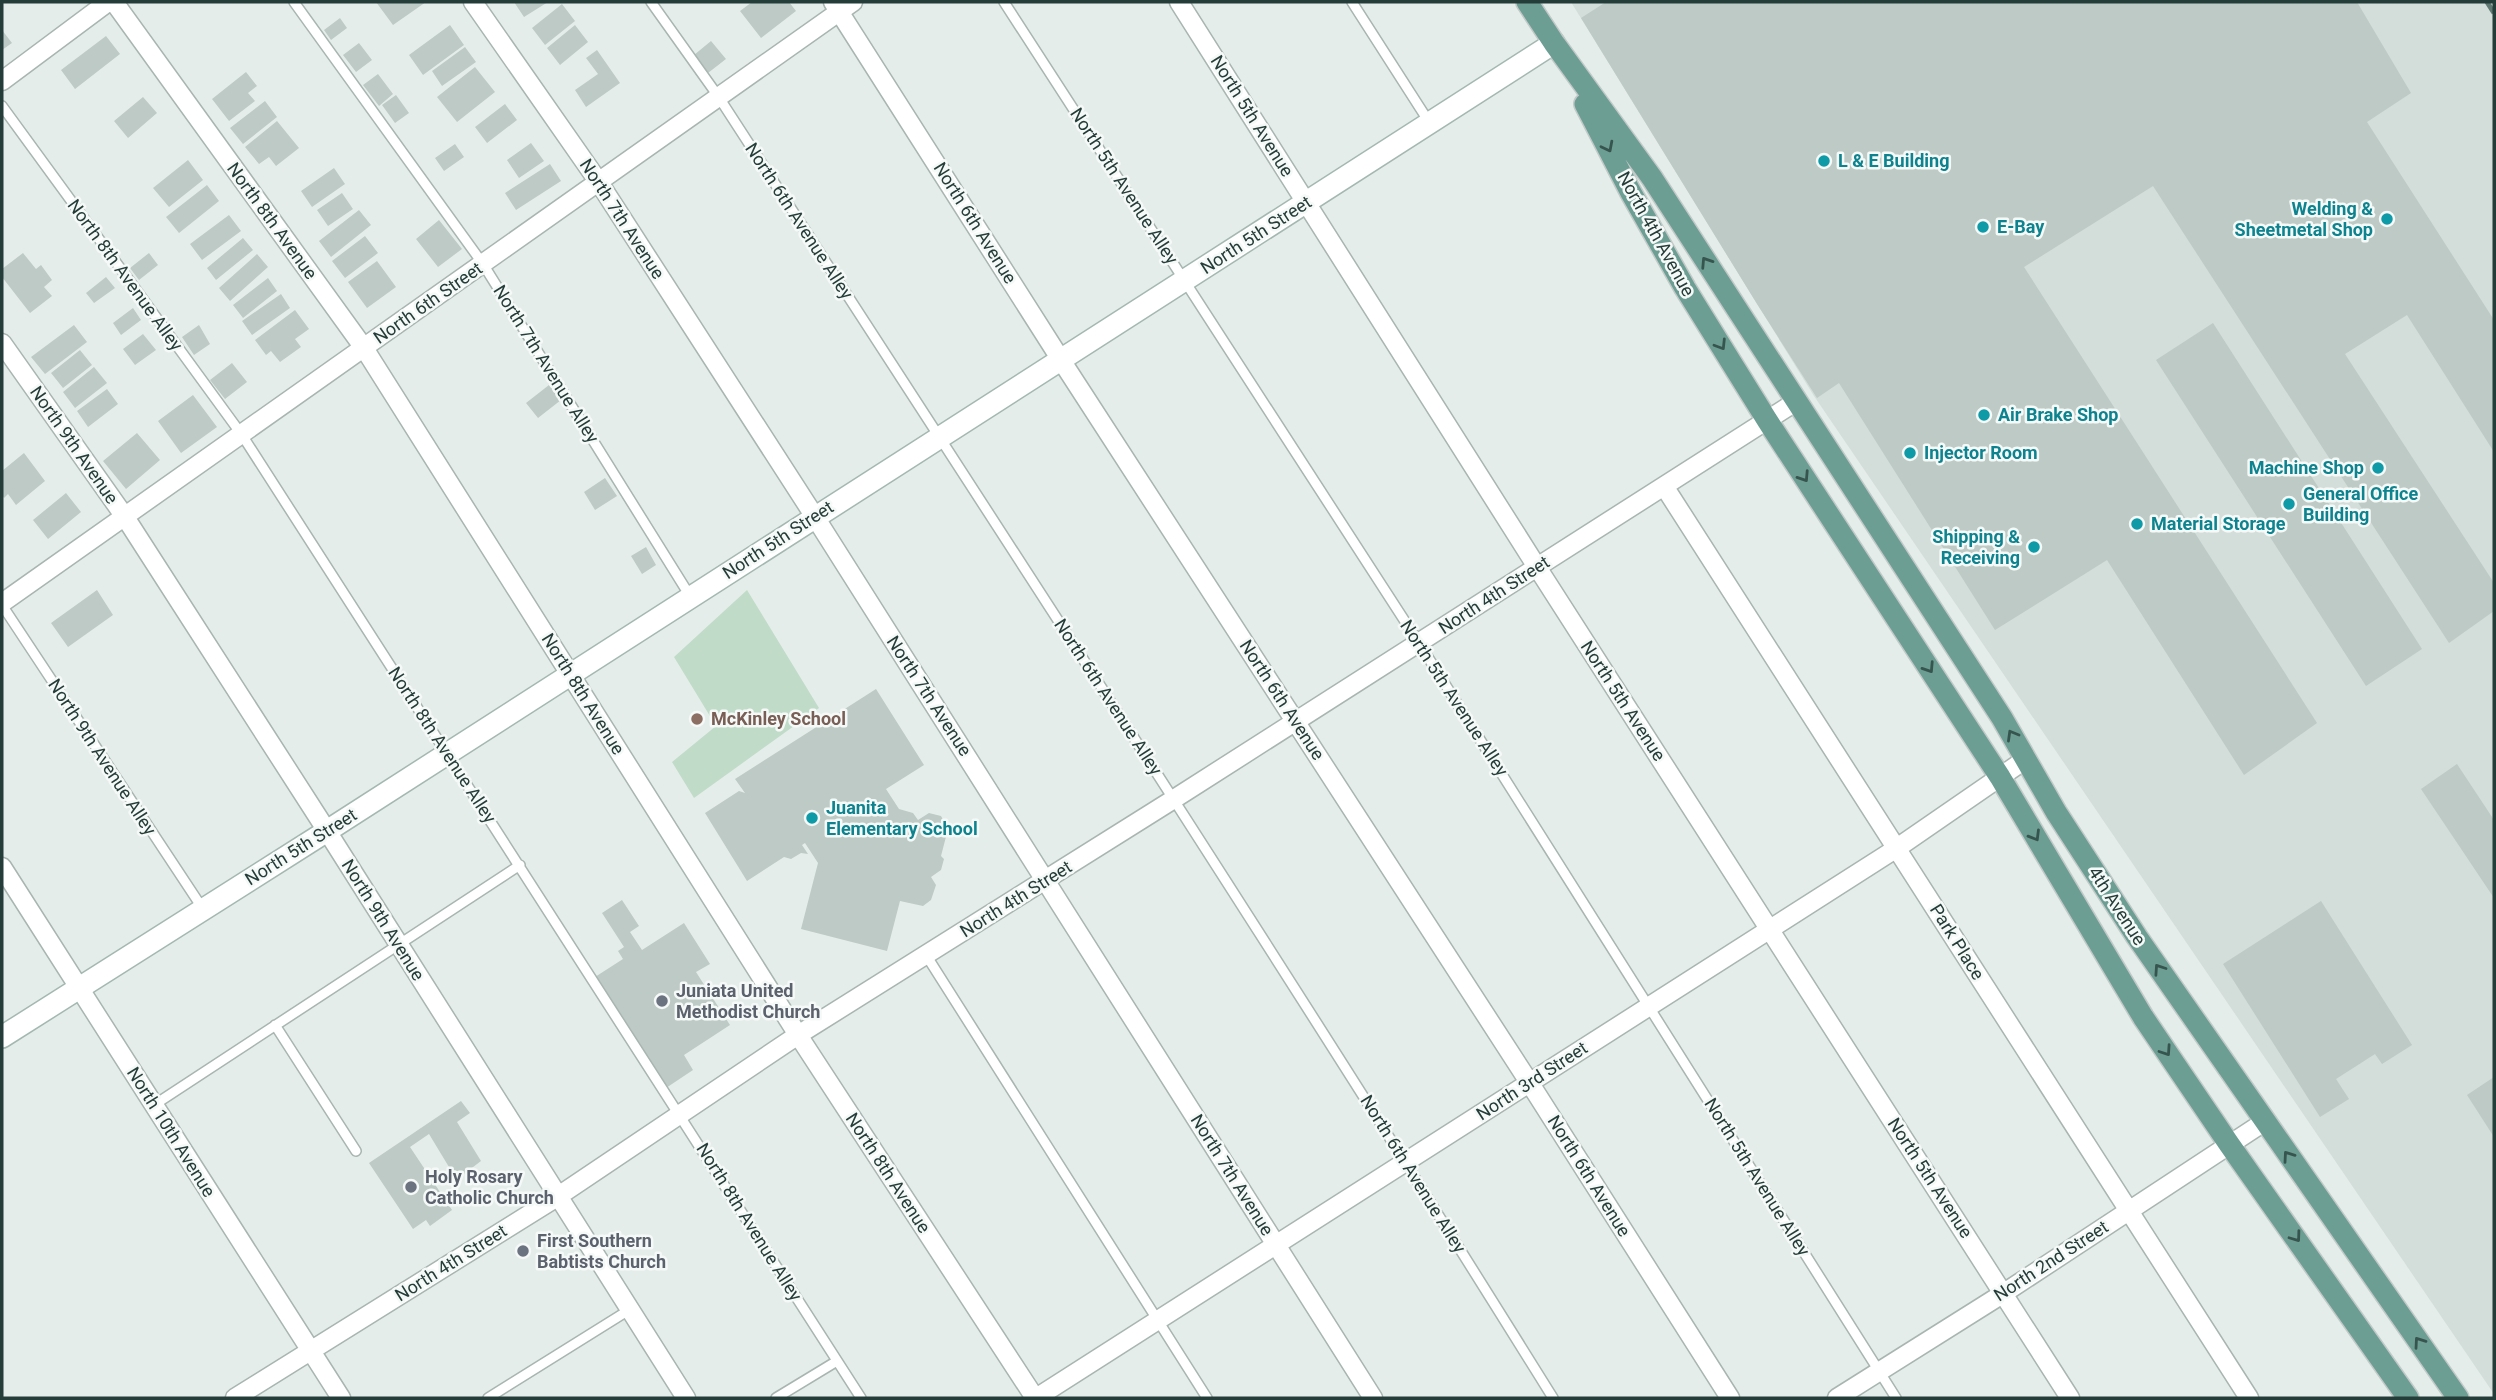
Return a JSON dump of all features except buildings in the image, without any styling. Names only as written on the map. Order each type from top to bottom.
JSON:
[{"type":"main road","name":"North 4th Avenue","points":[[1527,2],[1553,43],[1652,178],[1797,401]]},
{"type":"main road","name":"North 4th Avenue","points":[[1553,43],[1685,288],[1767,420]]},
{"type":"main road","name":"4th Avenue","points":[[1797,401],[2002,718],[2056,812],[2137,937],[2458,1398]]},
{"type":"main road","name":"4th Avenue","points":[[1767,420],[2000,777],[2143,1017],[2229,1144],[2409,1398]]},
{"type":"street","points":[[2,81],[108,2]]},
{"type":"street","name":"North 8th Avenue","points":[[114,2],[364,348],[798,1035],[1036,1398]]},
{"type":"street","name":"North 7th Avenue","points":[[473,2],[598,181],[1047,880],[1373,1398]]},
{"type":"street","name":"North 5th Avenue","points":[[1179,2],[1537,567],[2070,1398]]},
{"type":"street","name":"North 6th Street","points":[[2,604],[483,264],[842,5]]},
{"type":"street","name":"North 6th Avenue","points":[[842,5],[1061,360],[1730,1398]]},
{"type":"street","name":"North 5th Street","points":[[2,1037],[1553,43]]},
{"type":"street","name":"North 9th Avenue","points":[[2,344],[125,517],[686,1398]]},
{"type":"street","name":"North 4th Street","points":[[236,1398],[557,1197],[798,1035],[1296,722],[1797,401]]},
{"type":"street","name":"Park Place","points":[[1664,486],[2249,1398]]},
{"type":"street","name":"North 3rd Street","points":[[1036,1398],[1897,848],[2026,759]]},
{"type":"street","name":"North 10th Avenue","points":[[2,867],[341,1398]]},
{"type":"street","name":"North 2nd Street","points":[[1837,1398],[2004,1293],[2264,1122]]},
{"type":"lane","name":"North 7th Avenue Alley","points":[[294,2],[483,264],[690,596]]},
{"type":"lane","name":"North 6th Avenue Alley","points":[[651,2],[718,96],[1174,799],[1553,1398]]},
{"type":"lane","name":"North 5th Avenue Alley","points":[[1004,2],[1419,643],[1896,1398]]},
{"type":"lane","points":[[1352,2],[1430,124]]},
{"type":"lane","name":"North 8th Avenue Alley","points":[[2,106],[243,435],[861,1398]]},
{"type":"lane","name":"North 9th Avenue Alley","points":[[2,604],[203,909]]},
{"type":"lane","points":[[154,1105],[520,865]]},
{"type":"lane","points":[[926,955],[1207,1398]]},
{"type":"lane","points":[[275,1025],[356,1151]]},
{"type":"lane","points":[[488,1398],[629,1310]]},
{"type":"lane","points":[[776,1398],[837,1361]]},
{"type":"shaded area","points":[[1571,2],[2494,2],[2494,1394],[1814,396]]},
{"type":"green space","points":[[747,590],[819,708],[694,798],[672,762],[716,726],[674,657]]},
{"type":"railway","points":[[2487,2],[2494,13]]},
{"type":"place","name":"L & E Building","points":[[1824,161]]},
{"type":"place","name":"Welding & Sheetmetal Shop","points":[[2387,219]]},
{"type":"place","name":"E-Bay","points":[[1983,227]]},
{"type":"place","name":"Air Brake Shop","points":[[1984,415]]},
{"type":"place","name":"Injector Room","points":[[1910,453]]},
{"type":"place","name":"Machine Shop","points":[[2378,468]]},
{"type":"place","name":"General Office Building","points":[[2289,504]]},
{"type":"place","name":"Material Storage","points":[[2137,524]]},
{"type":"place","name":"Shipping & Receiving","points":[[2034,547]]},
{"type":"place","name":"McKinley School","points":[[697,719]]},
{"type":"place","name":"Juanita Elementary School","points":[[812,818]]},
{"type":"place","name":"Juniata United Methodist Church","points":[[662,1001]]},
{"type":"place","name":"Holy Rosary Catholic Church","points":[[411,1187]]},
{"type":"place","name":"First Southern Babtists Church","points":[[523,1251]]}]
